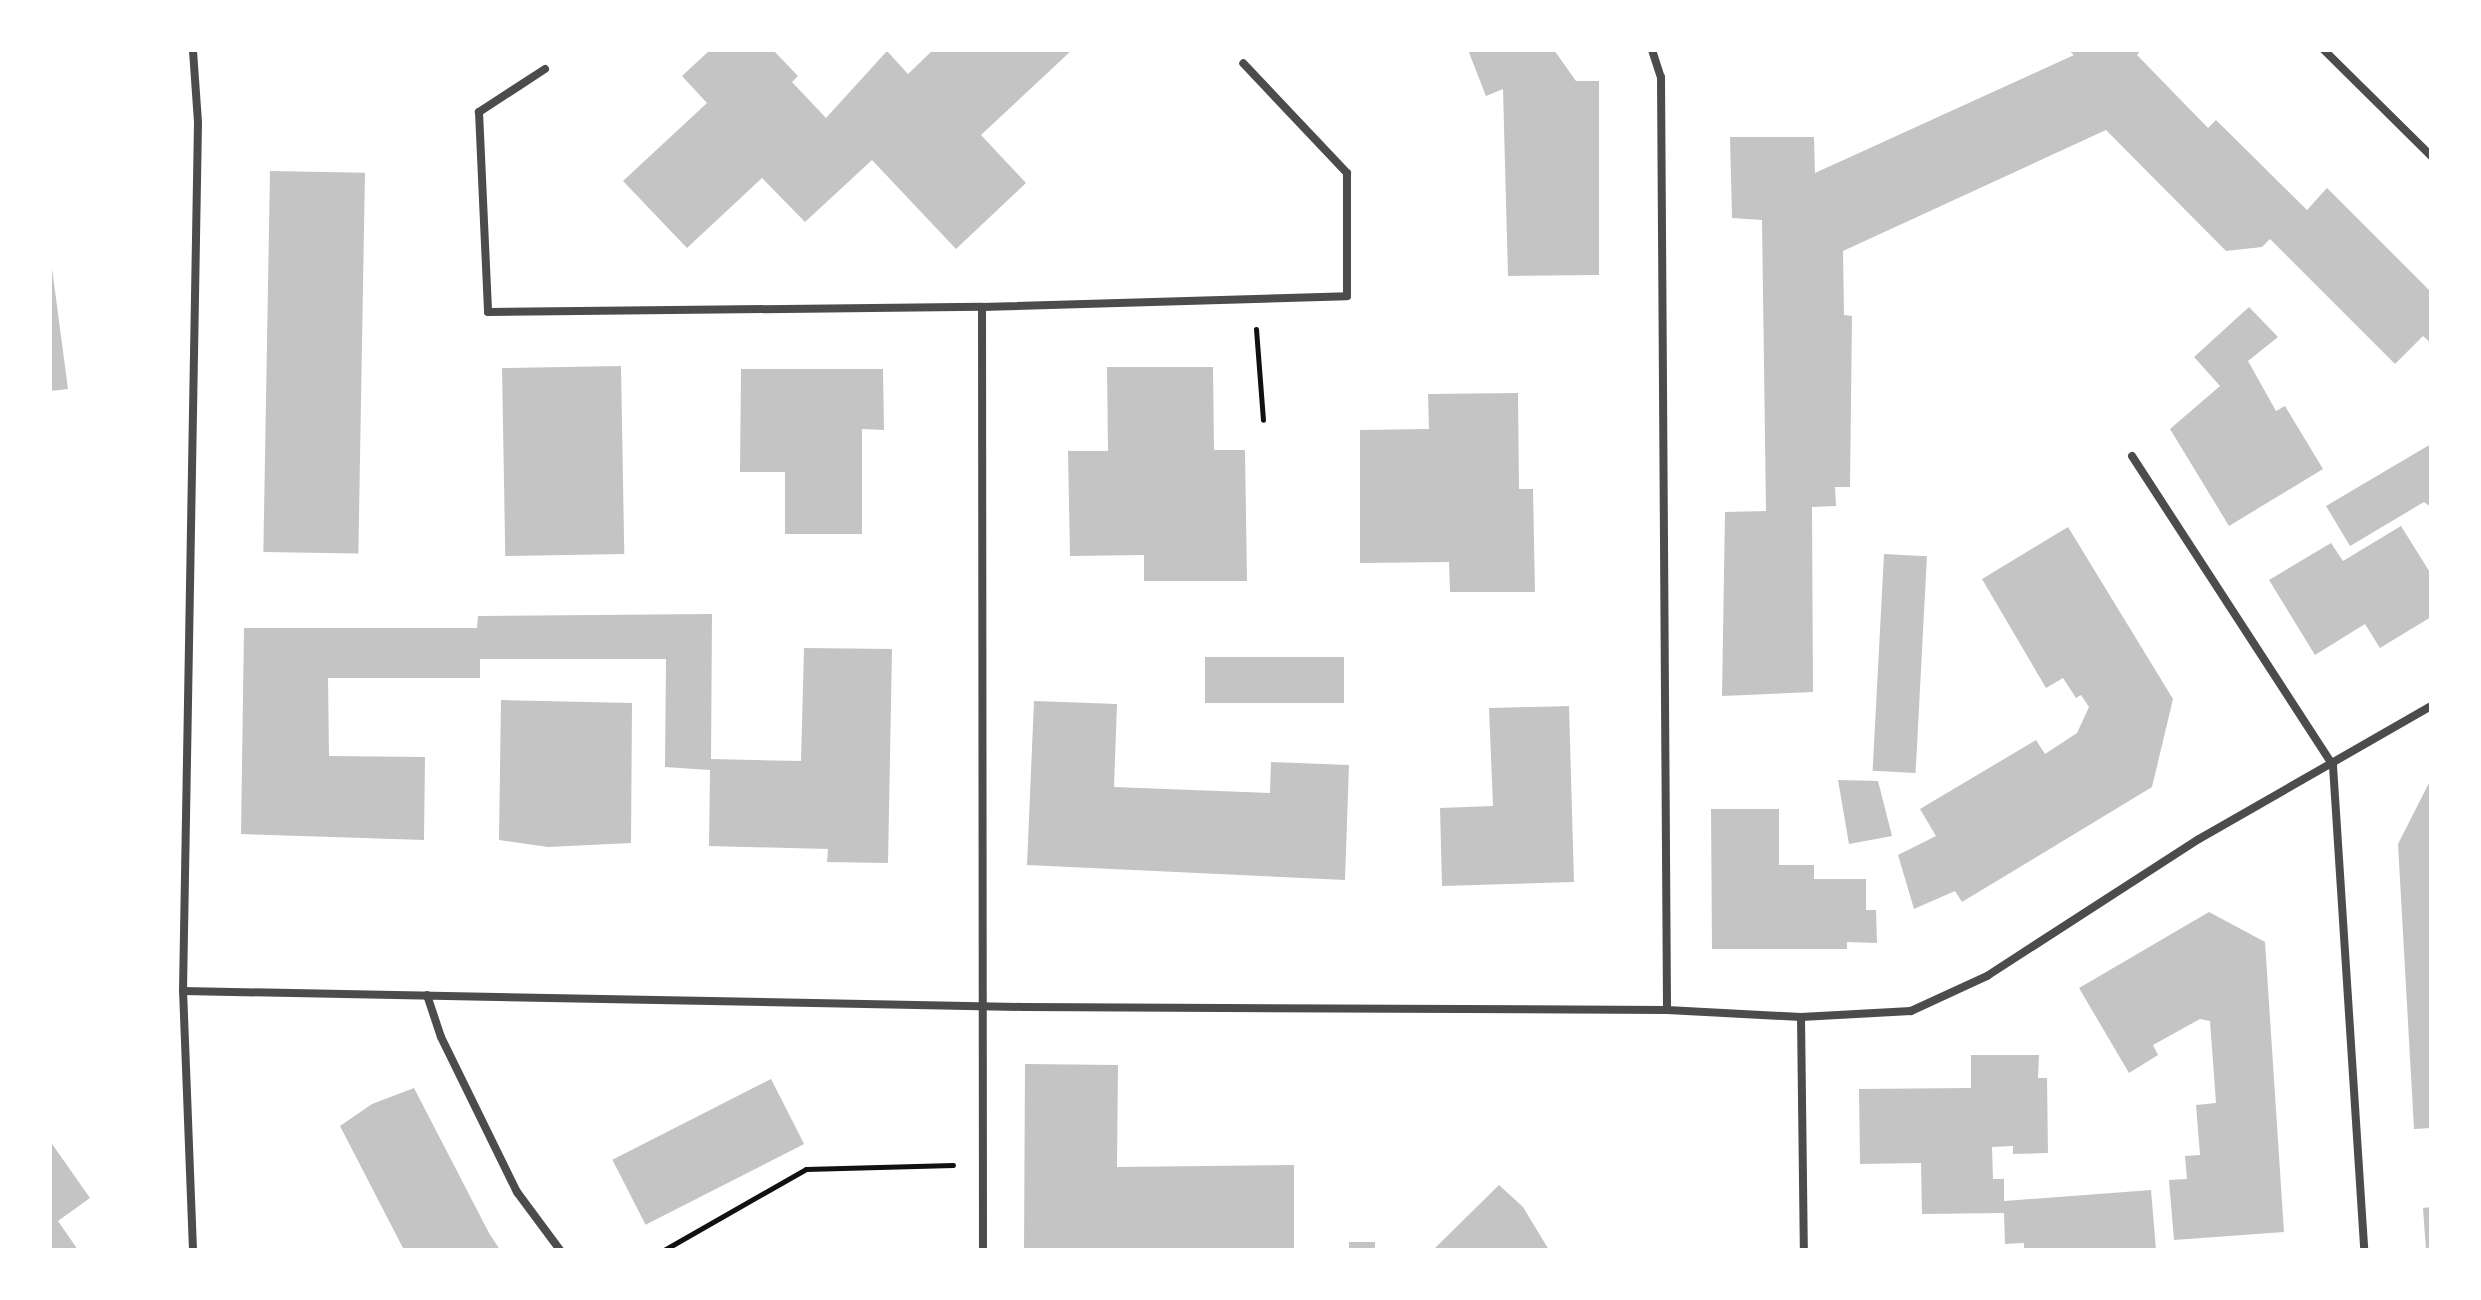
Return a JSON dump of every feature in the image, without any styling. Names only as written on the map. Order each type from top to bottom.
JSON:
[{"type":"street","points":[[193,50],[198,122],[183,991],[193,1250]]},
{"type":"street","points":[[1652,50],[1661,77],[1667,1010]]},
{"type":"street","points":[[2324,50],[2431,156]]},
{"type":"street","points":[[545,69],[479,112],[488,312],[982,307],[1347,296],[1347,173],[1243,63]]},
{"type":"street","points":[[982,307],[983,1250]]},
{"type":"street","points":[[2132,456],[2333,766],[2364,1250]]},
{"type":"street","points":[[183,991],[985,1006],[1667,1010],[1801,1017],[1911,1011],[1987,976],[2199,839],[2333,766],[2431,706]]},
{"type":"street","points":[[427,995],[441,1037],[517,1192],[560,1250]]},
{"type":"street","points":[[1801,1017],[1804,1250]]},
{"type":"path","points":[[1253,300],[1263,420]]},
{"type":"path","points":[[664,1250],[806,1169],[984,1164]]},
{"type":"building","points":[[710,50],[773,50],[798,76],[792,82],[826,118],[887,51],[908,74],[933,50],[1072,50],[981,135],[1026,183],[956,249],[872,160],[805,222],[762,178],[687,248],[623,181],[707,103],[682,76]]},
{"type":"building","points":[[1468,50],[1554,50],[1576,81],[1599,81],[1599,275],[1508,276],[1503,89],[1486,96]]},
{"type":"building","points":[[2068,50],[2141,50],[2137,55],[2208,128],[2216,120],[2307,210],[2327,188],[2431,292],[2431,343],[2423,336],[2395,364],[2270,239],[2262,247],[2226,251],[2106,130],[1843,251],[1844,315],[1852,316],[1850,487],[1835,487],[1836,506],[1812,507],[1813,692],[1722,696],[1725,512],[1766,511],[1762,220],[1732,218],[1730,137],[1814,137],[1815,173],[2074,55]]},
{"type":"building","points":[[270,171],[365,173],[358,554],[263,552]]},
{"type":"building","points":[[50,253],[68,389],[50,391]]},
{"type":"building","points":[[2249,307],[2278,337],[2248,361],[2276,411],[2285,406],[2323,469],[2229,526],[2170,429],[2220,386],[2194,357]]},
{"type":"building","points":[[621,366],[624,554],[505,556],[502,368]]},
{"type":"building","points":[[1107,367],[1213,367],[1214,450],[1245,450],[1247,581],[1144,581],[1144,555],[1070,556],[1068,451],[1108,451]]},
{"type":"building","points":[[741,369],[883,369],[884,430],[862,429],[862,534],[785,534],[785,472],[740,472]]},
{"type":"building","points":[[1518,393],[1519,489],[1533,489],[1535,592],[1450,592],[1449,562],[1360,563],[1360,430],[1429,429],[1428,394]]},
{"type":"building","points":[[2431,444],[2431,507],[2424,502],[2350,546],[2326,506]]},
{"type":"building","points":[[2401,526],[2431,574],[2431,617],[2380,648],[2365,624],[2315,655],[2269,580],[2331,543],[2343,561]]},
{"type":"building","points":[[2068,527],[2173,699],[2152,787],[1962,902],[1955,891],[1914,909],[1898,855],[1936,836],[1920,809],[2036,740],[2045,754],[2077,733],[2089,707],[2081,695],[2076,698],[2063,678],[2046,688],[1982,579]]},
{"type":"building","points":[[1884,554],[1927,556],[1916,773],[1873,771]]},
{"type":"building","points":[[712,614],[711,759],[801,761],[804,648],[892,649],[888,863],[827,862],[828,849],[709,846],[710,770],[665,767],[666,659],[480,659],[480,678],[328,678],[329,756],[425,757],[424,840],[241,834],[244,628],[477,628],[478,616]]},
{"type":"building","points":[[1205,657],[1344,657],[1344,703],[1205,703]]},
{"type":"building","points":[[501,700],[632,703],[631,843],[548,847],[499,840]]},
{"type":"building","points":[[1034,701],[1117,704],[1114,787],[1270,793],[1271,762],[1349,765],[1345,880],[1027,865]]},
{"type":"building","points":[[1569,706],[1574,882],[1442,886],[1440,808],[1493,806],[1489,708]]},
{"type":"building","points":[[2431,779],[2431,1128],[2414,1129],[2398,844]]},
{"type":"building","points":[[1838,780],[1878,781],[1892,836],[1849,844]]},
{"type":"building","points":[[1711,809],[1779,809],[1779,865],[1814,865],[1814,879],[1866,879],[1866,910],[1876,910],[1877,943],[1847,942],[1847,949],[1712,949]]},
{"type":"building","points":[[2209,912],[2265,942],[2284,1232],[2174,1240],[2169,1180],[2187,1179],[2185,1156],[2200,1155],[2196,1105],[2216,1103],[2210,1021],[2200,1019],[2153,1045],[2158,1055],[2129,1073],[2079,988]]},
{"type":"building","points":[[1971,1055],[2039,1055],[2038,1078],[2047,1078],[2048,1153],[2013,1154],[2013,1146],[1992,1147],[1993,1179],[2004,1179],[2004,1201],[2151,1190],[2156,1250],[2024,1250],[2024,1243],[2005,1244],[2004,1213],[1922,1214],[1921,1163],[1860,1164],[1859,1089],[1971,1088]]},
{"type":"building","points":[[1025,1064],[1118,1065],[1117,1167],[1294,1165],[1294,1250],[1024,1250]]},
{"type":"building","points":[[771,1079],[804,1144],[646,1225],[612,1160]]},
{"type":"building","points":[[414,1088],[500,1250],[404,1250],[340,1126],[372,1104]]},
{"type":"building","points":[[50,1141],[90,1198],[58,1221],[78,1250],[50,1250]]},
{"type":"building","points":[[1499,1185],[1523,1207],[1549,1250],[1433,1250]]},
{"type":"building","points":[[2431,1207],[2431,1250],[2426,1250],[2423,1208]]},
{"type":"building","points":[[1349,1242],[1375,1242],[1375,1250],[1349,1250]]}]
